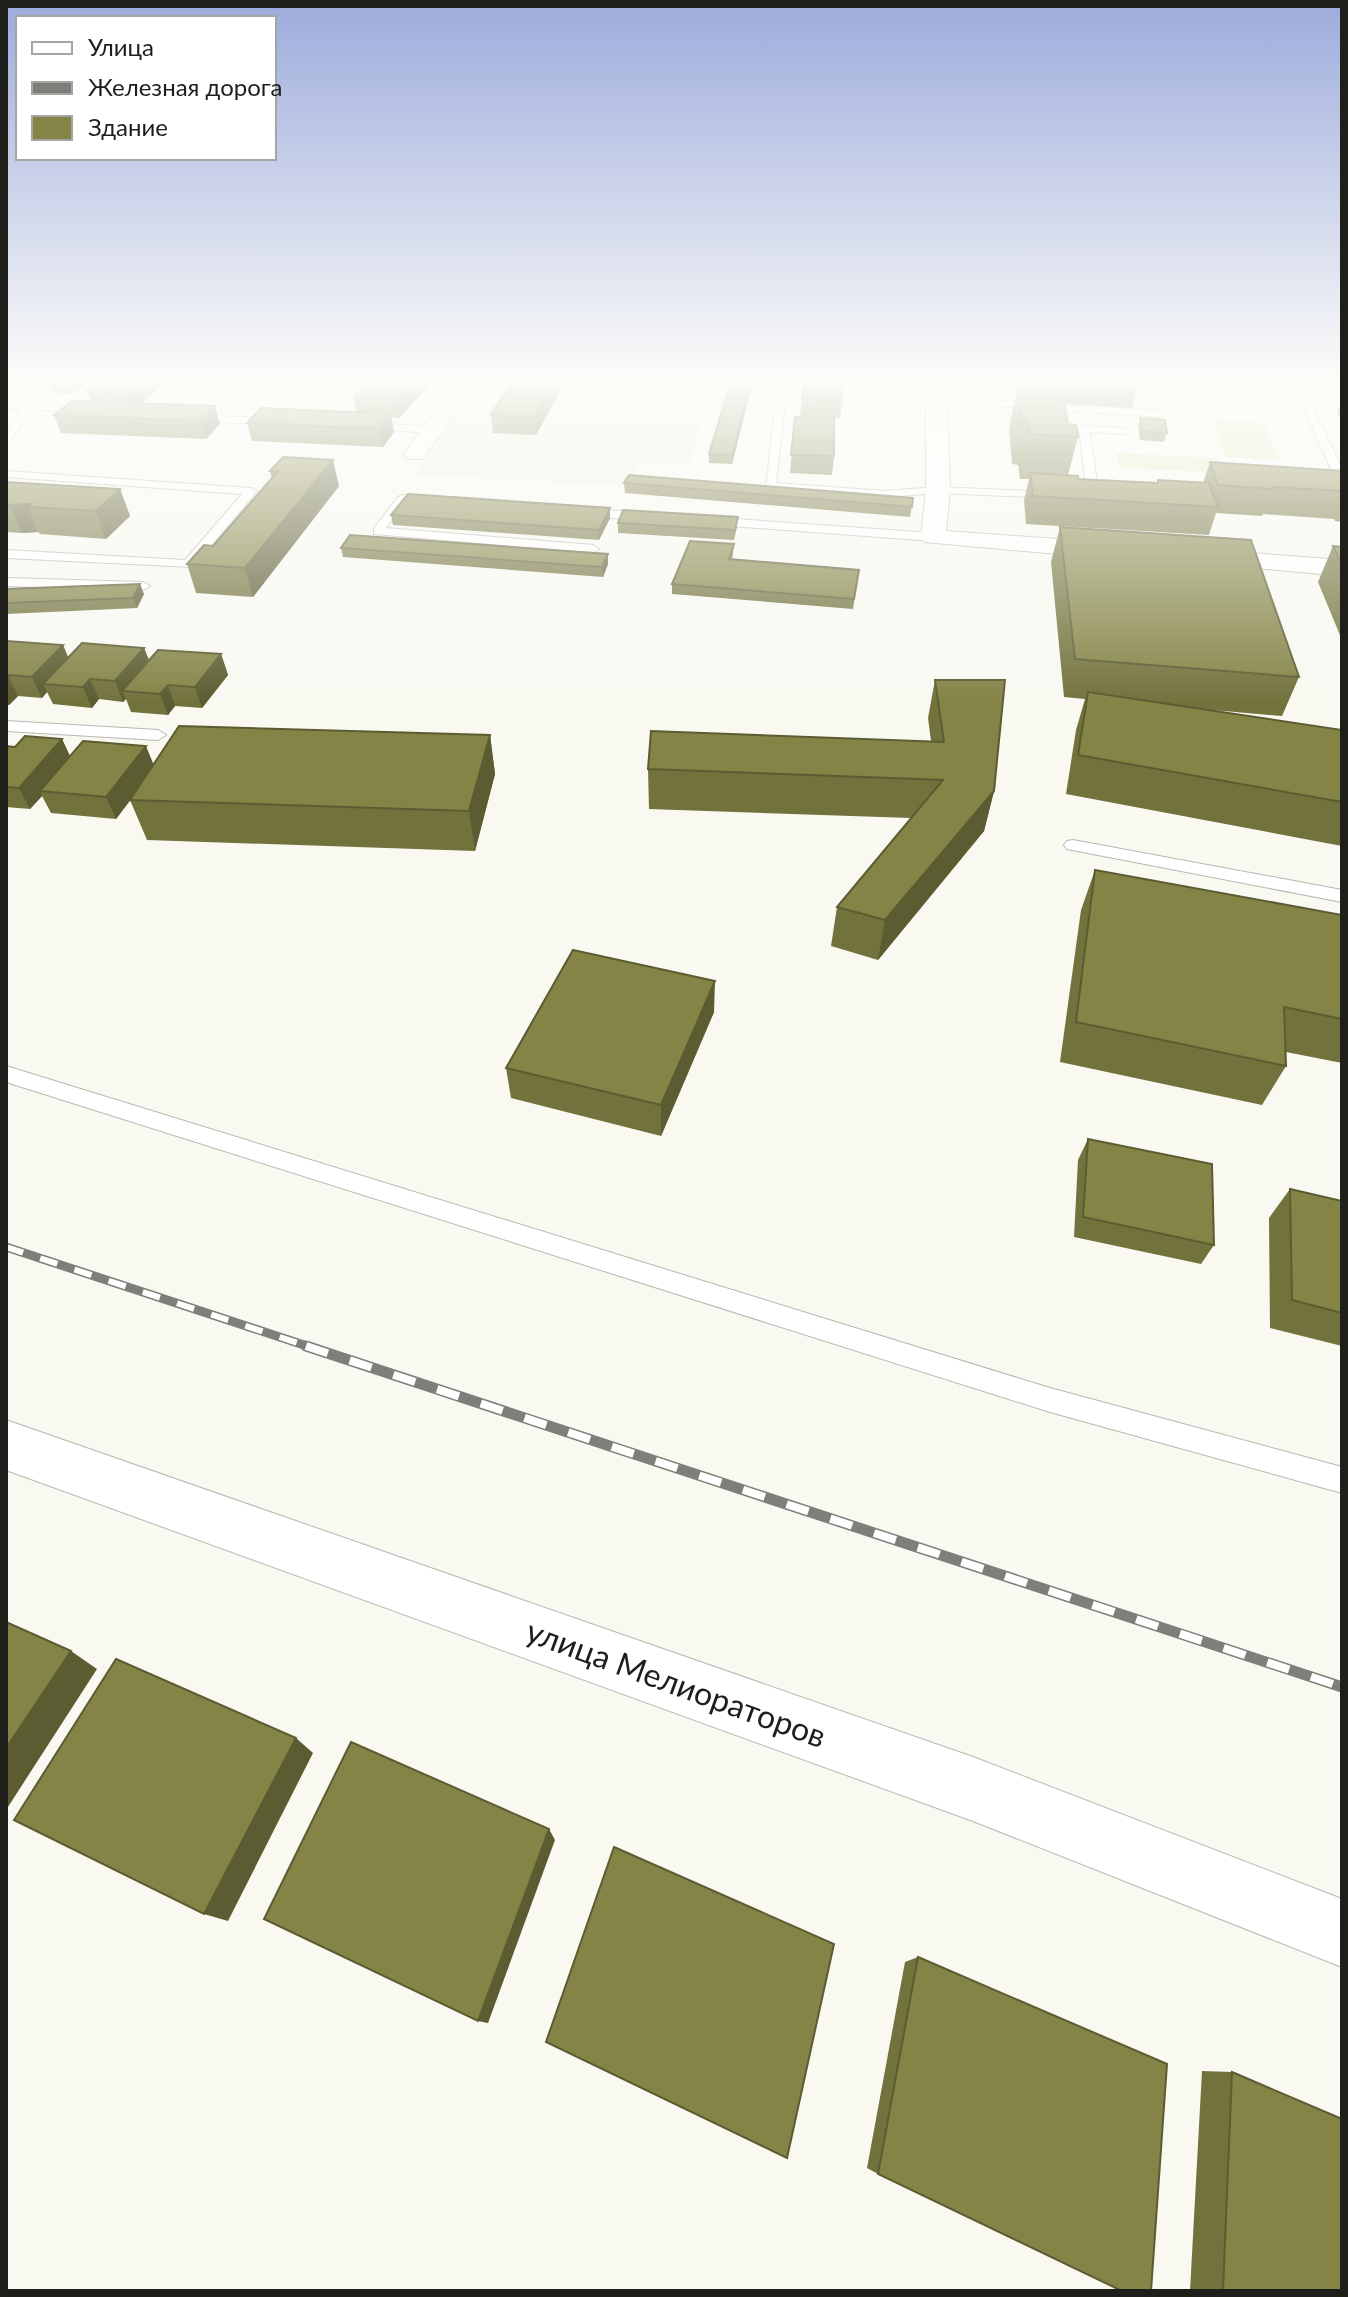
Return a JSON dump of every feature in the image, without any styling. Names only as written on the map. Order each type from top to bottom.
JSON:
[{"type":"street","points":[[938,490],[933,537],[1138,552]]},
{"type":"street","points":[[1169,555],[1342,568]]},
{"type":"street","name":"улица Мелиораторов","points":[[6,1445],[973,1789],[1342,1933]]},
{"type":"lane","points":[[6,554],[188,564],[251,491],[211,488]]},
{"type":"lane","points":[[802,488],[885,494],[938,490],[1062,495]]},
{"type":"lane","points":[[1078,495],[1100,495],[1098,488]]},
{"type":"lane","points":[[1326,489],[1342,490]]},
{"type":"lane","points":[[449,503],[402,499],[378,531],[593,549]]},
{"type":"lane","points":[[558,510],[668,518]]},
{"type":"lane","points":[[699,520],[933,537]]},
{"type":"lane","points":[[6,582],[143,586]]},
{"type":"lane","points":[[6,726],[158,735]]},
{"type":"lane","points":[[1073,845],[1342,896]]},
{"type":"lane","points":[[6,1074],[1050,1400],[1342,1480]]},
{"type":"building","points":[[6,488],[120,489],[96,511],[28,507],[31,504],[6,505]]},
{"type":"building","points":[[263,488],[310,488],[245,568],[187,564],[204,545],[213,546]]},
{"type":"building","points":[[686,488],[792,488],[913,498],[912,507]]},
{"type":"building","points":[[1032,488],[1211,488],[1218,507],[1033,496]]},
{"type":"building","points":[[1293,488],[1342,488],[1342,491]]},
{"type":"building","points":[[408,494],[610,508],[599,530],[391,515]]},
{"type":"building","points":[[623,510],[738,517],[735,530],[618,523]]},
{"type":"building","points":[[1060,527],[1251,540],[1299,677],[1075,659]]},
{"type":"building","points":[[350,535],[608,554],[602,567],[341,548]]},
{"type":"building","points":[[690,541],[734,544],[729,559],[859,570],[854,599],[672,584]]},
{"type":"building","points":[[1333,546],[1342,547],[1342,565]]},
{"type":"building","points":[[140,584],[133,598],[6,603],[6,589]]},
{"type":"building","points":[[6,641],[63,645],[32,677],[6,677]]},
{"type":"building","points":[[82,643],[144,648],[115,681],[90,679],[83,687],[43,684]]},
{"type":"building","points":[[158,650],[221,654],[195,687],[168,685],[160,694],[122,691]]},
{"type":"building","points":[[935,680],[1005,680],[994,791],[885,920],[837,907],[943,780],[648,769],[651,731],[944,742]]},
{"type":"building","points":[[1088,692],[1342,730],[1342,802],[1078,755]]},
{"type":"building","points":[[179,726],[490,735],[469,811],[130,800]]},
{"type":"building","points":[[25,736],[62,739],[19,788],[6,787],[6,746],[15,747]]},
{"type":"building","points":[[83,741],[146,746],[106,797],[40,791]]},
{"type":"building","points":[[1095,870],[1342,915],[1342,1019],[1284,1007],[1286,1066],[1076,1022]]},
{"type":"building","points":[[573,950],[715,981],[661,1105],[506,1068]]},
{"type":"building","points":[[1088,1139],[1212,1164],[1214,1245],[1083,1217]]},
{"type":"building","points":[[1290,1189],[1342,1201],[1342,1313],[1292,1300]]},
{"type":"building","points":[[6,1622],[71,1651],[6,1748]]},
{"type":"building","points":[[116,1659],[296,1738],[204,1914],[14,1820]]},
{"type":"building","points":[[351,1742],[549,1829],[478,2021],[264,1919]]},
{"type":"building","points":[[614,1847],[834,1944],[787,2158],[546,2042]]},
{"type":"building","points":[[918,1957],[1167,2064],[1151,2291],[1122,2291],[878,2174]]},
{"type":"building","points":[[1232,2072],[1342,2119],[1342,2291],[1223,2291]]},
{"type":"railway","points":[[6,1247],[313,1348]]},
{"type":"railway","points":[[306,1346],[1342,1687]]}]
